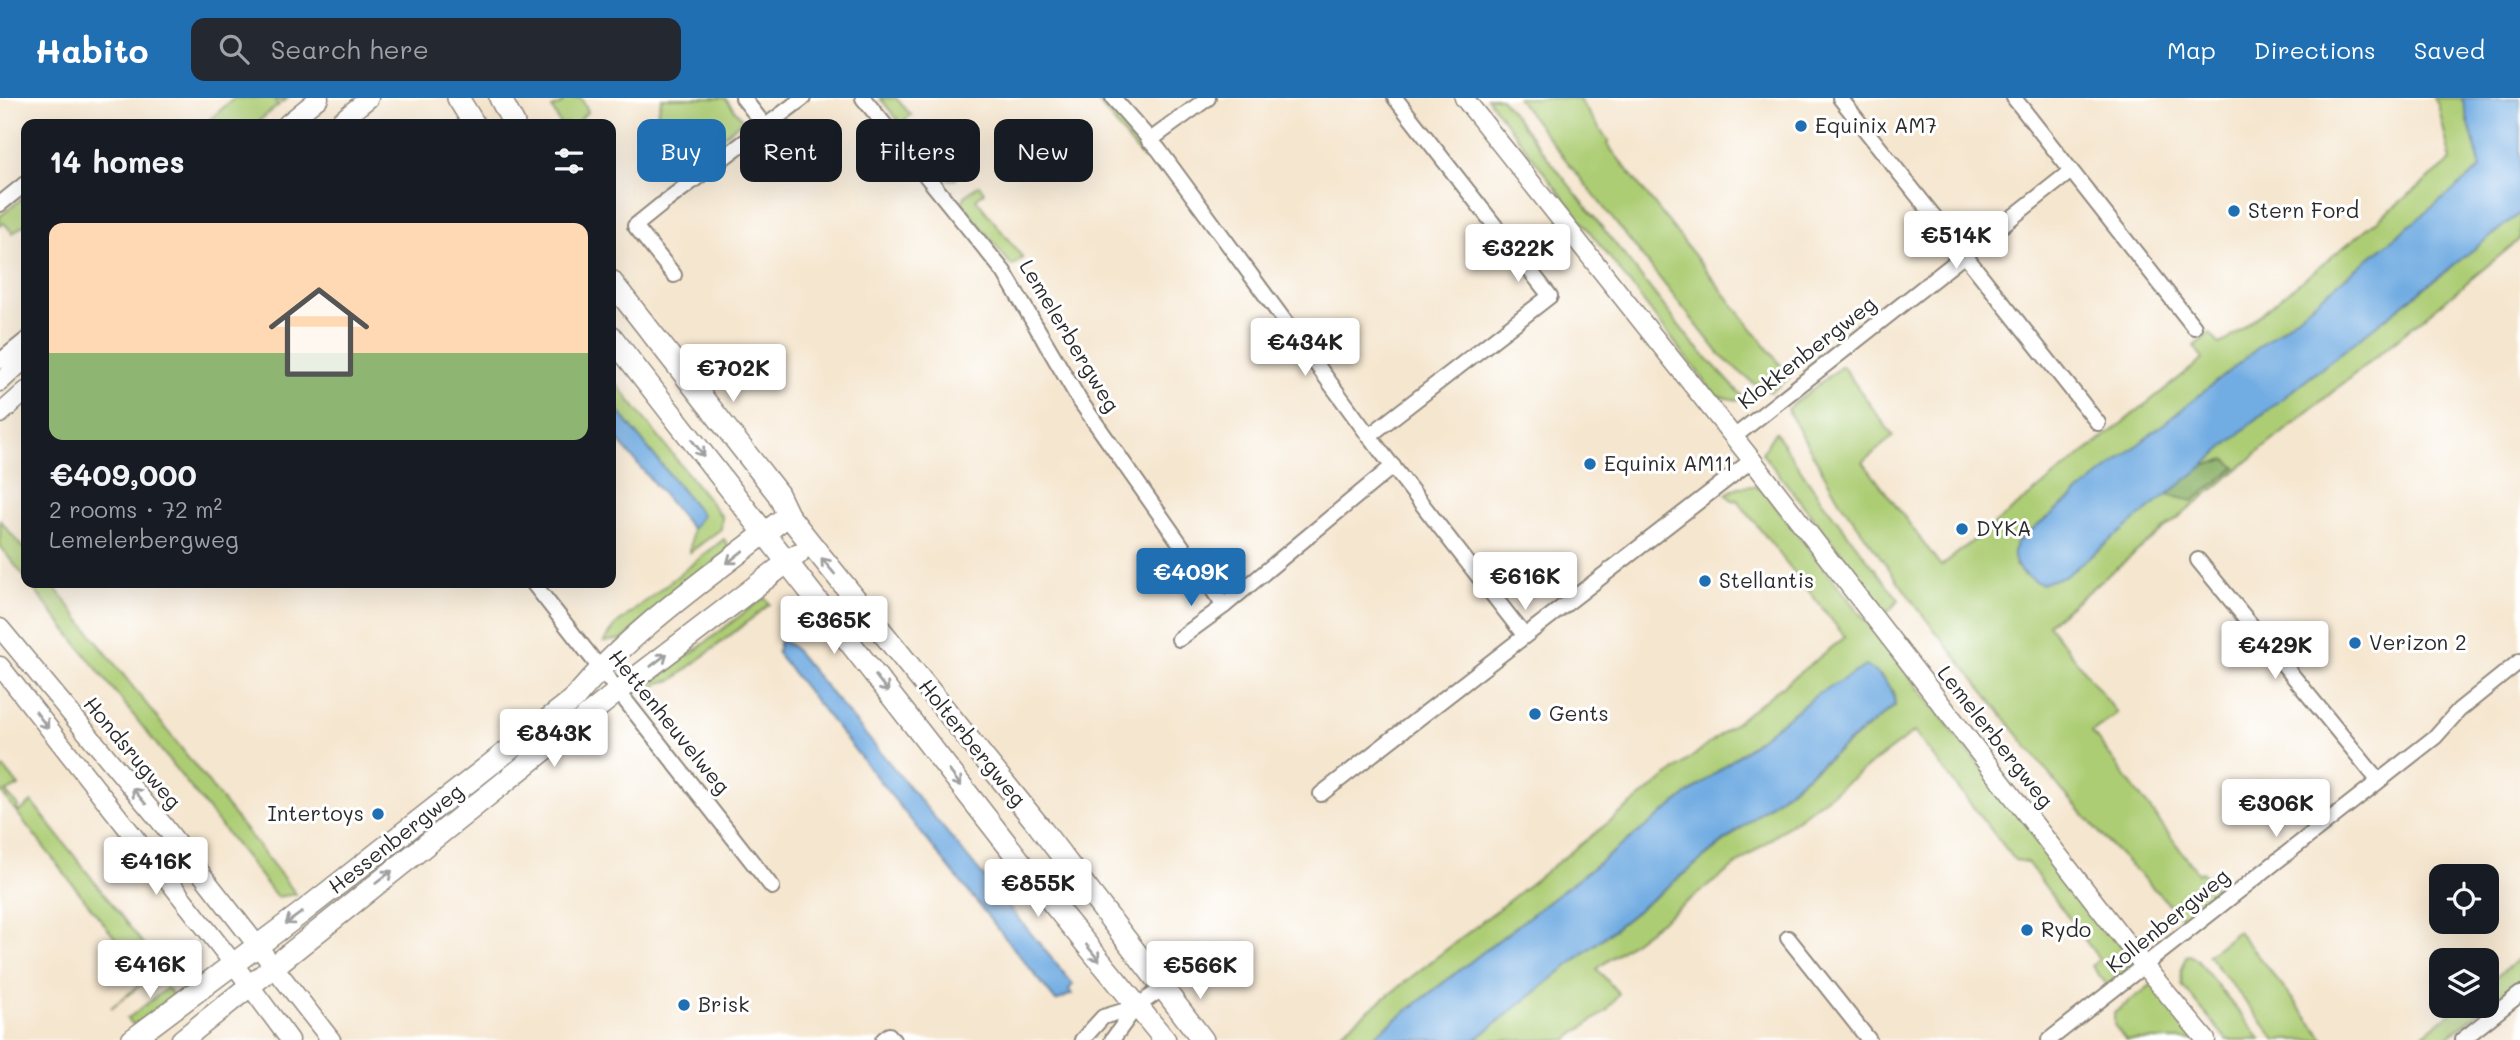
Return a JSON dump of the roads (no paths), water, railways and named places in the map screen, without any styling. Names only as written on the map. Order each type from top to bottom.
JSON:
[{"type":"main road","points":[[458,98],[471,119]]},
{"type":"main road","points":[[500,98],[511,119]]},
{"type":"main road","name":"Holterbergweg","points":[[616,287],[778,494],[789,515],[811,544],[1039,826],[1203,1040]]},
{"type":"main road","name":"Holterbergweg","points":[[616,342],[1136,1007],[1165,1040]]},
{"type":"main road","name":"Hessenbergweg","points":[[132,1040],[574,699],[598,669],[639,633],[789,515]]},
{"type":"main road","name":"Hessenbergweg","points":[[182,1040],[617,692],[811,544]]},
{"type":"street","points":[[292,119],[319,98]]},
{"type":"street","points":[[343,119],[369,98]]},
{"type":"street","points":[[743,98],[760,119]]},
{"type":"street","points":[[774,119],[803,98]]},
{"type":"street","name":"Lemelerbergweg","points":[[863,98],[1004,272],[1080,401],[1224,606]]},
{"type":"street","points":[[1113,98],[1159,150],[1369,436],[1524,635]]},
{"type":"street","points":[[1149,141],[1208,98]]},
{"type":"street","points":[[1369,436],[1550,296],[1395,98]]},
{"type":"street","name":"Lemelerbergweg","points":[[1464,98],[1734,437],[2145,967],[2206,1040]]},
{"type":"street","points":[[1840,98],[2098,423]]},
{"type":"street","points":[[2014,98],[2194,327]]},
{"type":"street","points":[[674,275],[635,226],[740,145]]},
{"type":"street","name":"Klokkenbergweg","points":[[1734,437],[2071,171]]},
{"type":"street","points":[[0,204],[21,187]]},
{"type":"street","points":[[0,361],[21,344]]},
{"type":"street","points":[[0,382],[21,363]]},
{"type":"street","points":[[0,414],[21,395]]},
{"type":"street","points":[[1321,794],[1752,460]]},
{"type":"street","points":[[1179,639],[1224,606],[1392,466]]},
{"type":"street","points":[[2198,560],[2378,780]]},
{"type":"street","name":"Hettenheuvelweg","points":[[537,588],[772,887]]},
{"type":"street","name":"Hondsrugweg","points":[[0,628],[258,945],[331,1040]]},
{"type":"street","name":"Kollenbergweg","points":[[2049,1040],[2435,737],[2459,710],[2520,661]]},
{"type":"street","points":[[0,666],[233,963],[290,1040]]},
{"type":"street","points":[[1788,938],[1869,1040]]},
{"type":"street","points":[[1082,1040],[1103,1017],[1136,1007],[1163,988]]},
{"type":"street","points":[[2462,1040],[2520,994]]},
{"type":"street","points":[[1112,1040],[1136,1007]]},
{"type":"water","points":[[2462,98],[2520,98],[2520,213],[2254,421],[2202,467],[2067,575],[2041,584],[2023,573],[2014,557],[2016,543],[2481,168]]},
{"type":"water","points":[[616,408],[702,515],[692,529],[616,438]]},
{"type":"water","points":[[780,640],[792,646],[1073,984],[1069,990],[1072,994],[1056,1001],[777,653]]},
{"type":"water","points":[[1866,666],[1886,682],[1895,705],[1475,1040],[1369,1040],[1818,694]]},
{"type":"place","name":"Equinix AM7","points":[[1801,126]]},
{"type":"place","name":"Stern Ford","points":[[2234,211]]},
{"type":"place","name":"Equinix AM11","points":[[1590,464]]},
{"type":"place","name":"DYKA","points":[[1962,529]]},
{"type":"place","name":"Stellantis","points":[[1705,581]]},
{"type":"place","name":"Verizon 2","points":[[2355,643]]},
{"type":"place","name":"Gents","points":[[1535,714]]},
{"type":"place","name":"Intertoys","points":[[378,814]]},
{"type":"place","name":"Rydo","points":[[2027,930]]},
{"type":"place","name":"Brisk","points":[[684,1005]]}]
